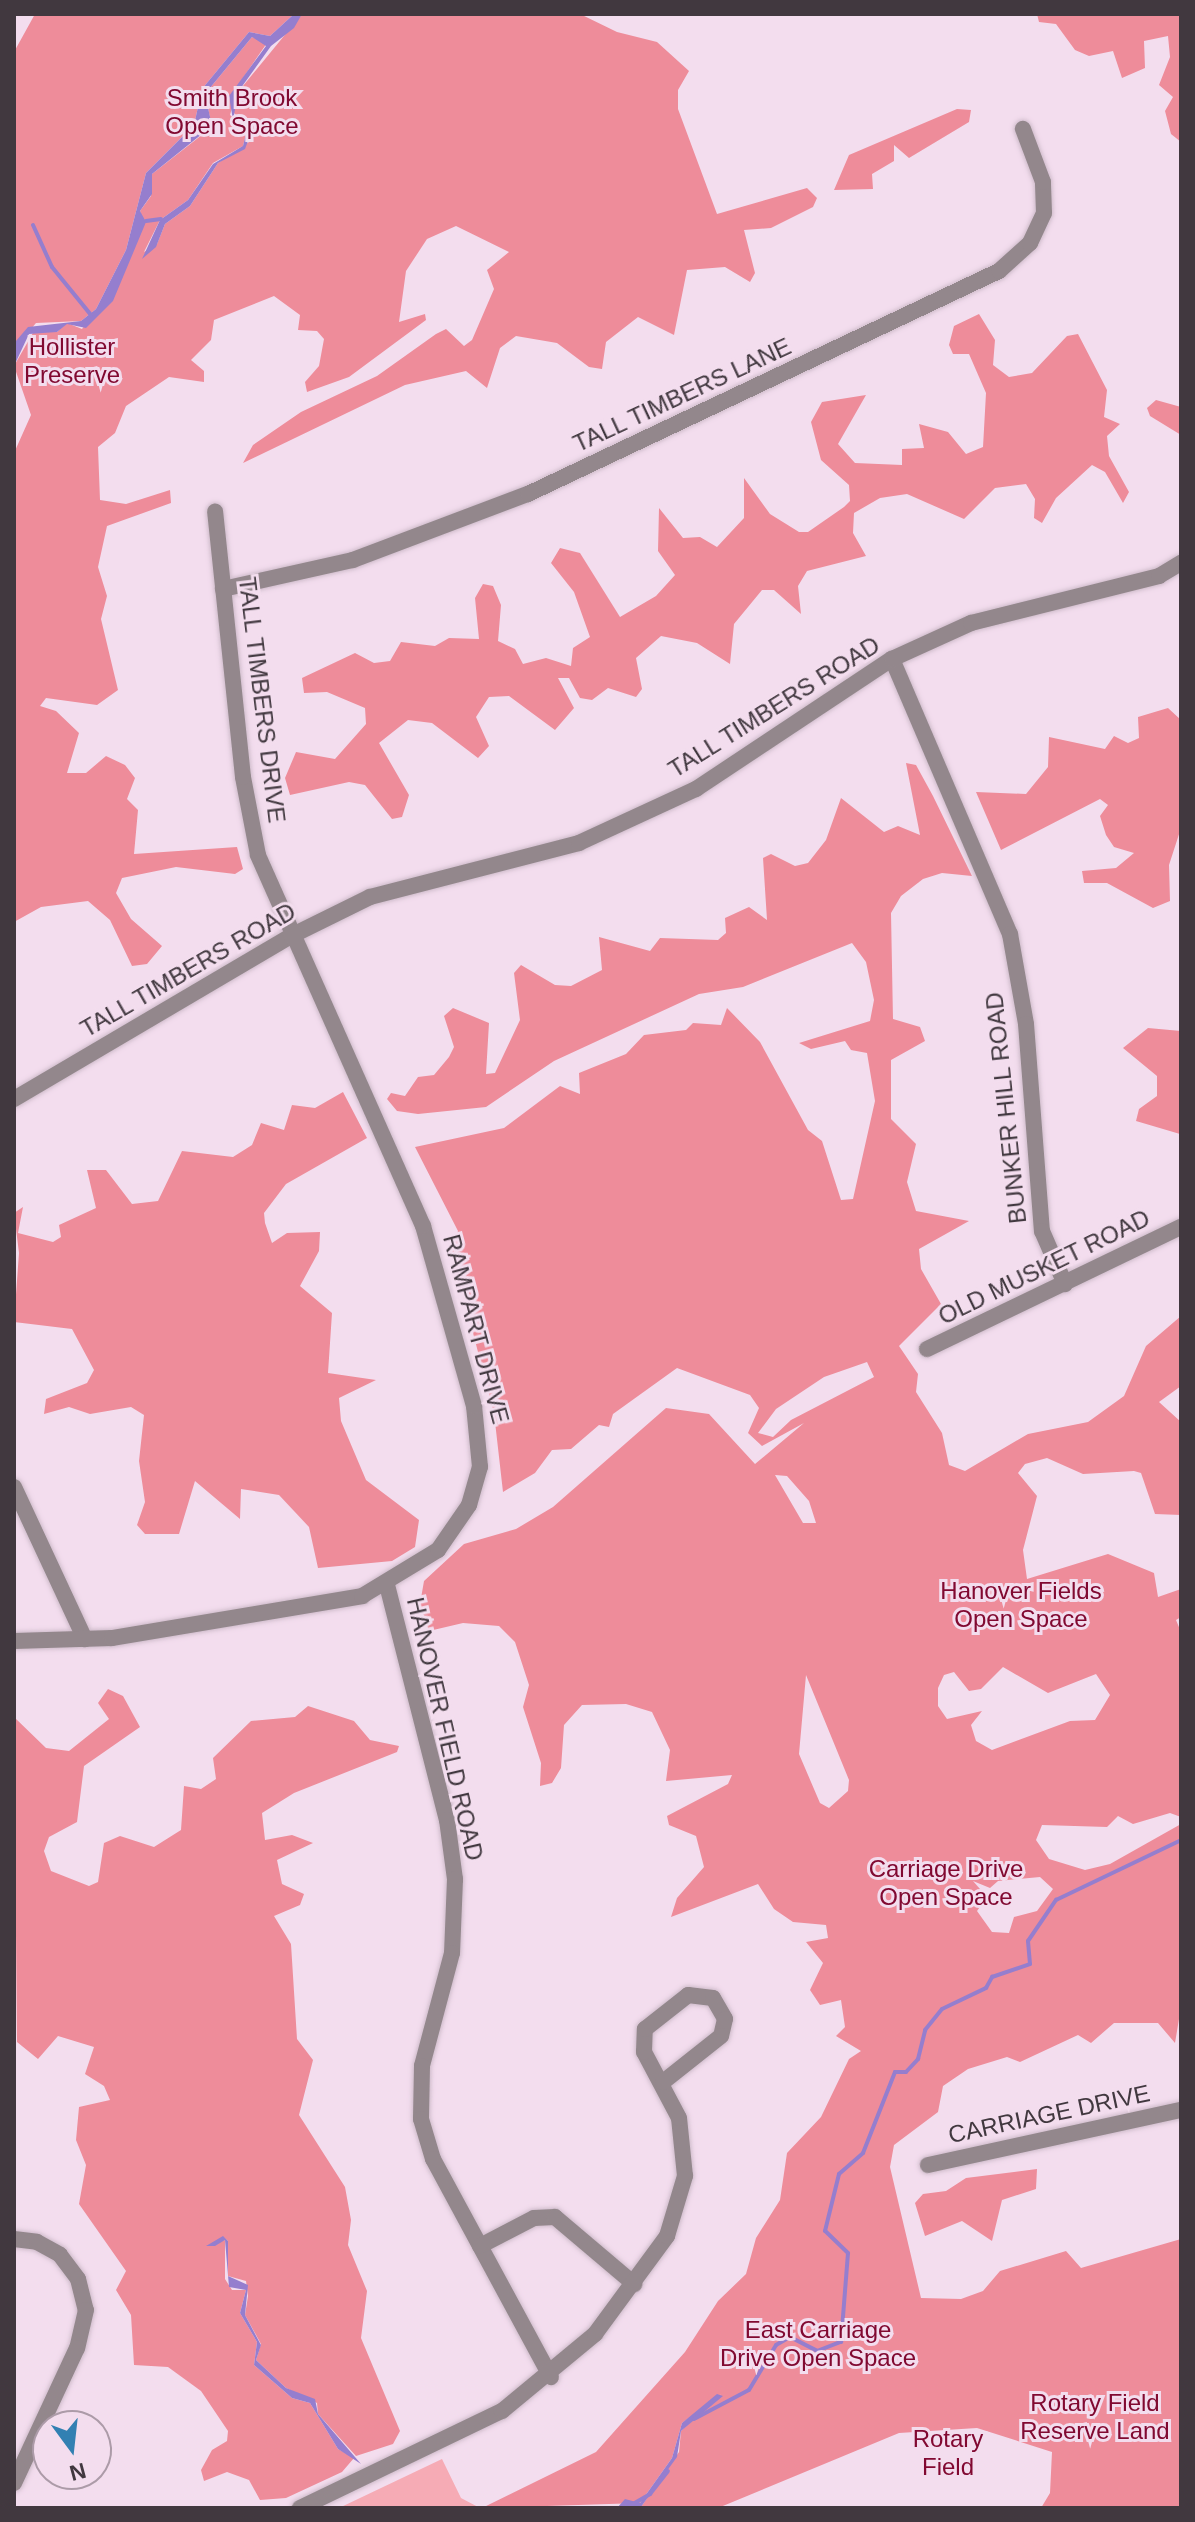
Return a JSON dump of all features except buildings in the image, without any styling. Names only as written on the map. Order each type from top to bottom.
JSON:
[{"type":"street","name":"TALL TIMBERS LANE","points":[[223,589],[353,560],[528,494],[999,271],[1030,243],[1044,213],[1043,182],[1023,129]]},
{"type":"street","name":"TALL TIMBERS DRIVE","points":[[215,511],[243,777],[258,855],[291,936]]},
{"type":"street","name":"TALL TIMBERS ROAD","points":[[14,1099],[291,936],[370,897],[579,843],[696,789],[892,659],[971,623],[1145,580],[1181,563]]},
{"type":"street","name":"BUNKER HILL ROAD","points":[[892,659],[1010,934],[1026,1024],[1042,1231],[1065,1284]]},
{"type":"street","name":"RAMPART DRIVE","points":[[14,1641],[85,1639],[312,1608],[387,1585],[438,1550],[460,1522],[480,1467],[480,1435],[401,1167],[291,936]]},
{"type":"street","name":"OLD MUSKET ROAD","points":[[927,1349],[1181,1227]]},
{"type":"street","points":[[14,1487],[85,1639]]},
{"type":"street","name":"HANOVER FIELD ROAD","points":[[387,1585],[447,1820],[455,1879],[452,1953],[422,2066],[421,2119],[433,2159],[551,2377]]},
{"type":"street","points":[[300,2508],[502,2411],[551,2377],[634,2284],[667,2236],[685,2176],[683,2139],[663,2082],[644,2052],[645,2029],[688,1995],[713,1998],[725,2019],[721,2036],[663,2082]]},
{"type":"street","name":"CARRIAGE DRIVE","points":[[928,2165],[1181,2110]]},
{"type":"street","points":[[480,2246],[534,2218],[555,2217],[634,2284]]},
{"type":"street","points":[[14,2239],[37,2242],[60,2255],[78,2279],[86,2310],[77,2348],[14,2483]]},
{"type":"shaded area","points":[[294,14],[302,14],[294,28],[271,46],[238,92],[234,115],[251,133],[245,149],[218,163],[190,206],[165,224],[156,247],[142,259],[160,220],[188,200],[213,164],[243,146],[247,130],[233,120],[229,96],[266,46],[252,37],[205,94],[212,126],[152,174],[152,194],[140,211],[146,222],[113,301],[86,328],[67,324],[57,332],[29,334],[14,366],[16,341],[28,327],[81,321],[96,309],[126,250],[146,173],[194,125],[202,89],[249,32],[270,36]]},
{"type":"shaded area","points":[[223,2236],[228,2241],[228,2275],[225,2240],[215,2246],[206,2246]]},
{"type":"shaded area","points":[[228,2276],[248,2285],[245,2315],[261,2345],[256,2360],[286,2388],[315,2399],[318,2414],[361,2464],[338,2449],[310,2403],[292,2398],[254,2365],[257,2342],[240,2313],[246,2290],[229,2287]]},
{"type":"shaded area","points":[[717,2394],[723,2396],[681,2431],[677,2457],[641,2507],[617,2508],[625,2499],[640,2503],[672,2458],[682,2423]]},
{"type":"shaded area","points":[[442,2459],[461,2498],[480,2508],[339,2508]]},
{"type":"green space","points":[[35,14],[294,14],[270,36],[249,32],[202,89],[194,125],[146,173],[126,250],[96,309],[81,321],[36,323],[14,349],[14,52]]},
{"type":"green space","name":"Hollister Preserve","points":[[302,14],[580,14],[617,32],[657,42],[689,71],[678,90],[678,109],[717,214],[807,188],[817,198],[813,207],[771,228],[744,230],[755,273],[750,282],[725,267],[687,270],[674,335],[638,317],[606,342],[602,369],[589,367],[557,343],[516,336],[500,348],[487,388],[466,371],[405,385],[243,463],[253,445],[301,412],[377,376],[436,334],[446,329],[464,346],[472,340],[494,289],[487,270],[509,252],[456,226],[427,239],[406,271],[399,322],[425,314],[426,320],[349,377],[307,392],[305,382],[319,366],[324,339],[317,331],[298,330],[300,315],[274,296],[214,320],[211,340],[191,360],[204,371],[204,382],[169,377],[126,406],[115,433],[98,447],[100,500],[126,504],[170,490],[171,503],[107,526],[98,567],[107,596],[101,619],[118,690],[97,705],[46,698],[40,706],[56,711],[79,733],[67,773],[86,773],[106,756],[125,765],[135,778],[127,799],[138,810],[134,854],[237,847],[243,869],[235,874],[176,867],[122,878],[116,893],[131,919],[162,946],[147,964],[132,966],[110,920],[88,901],[41,907],[14,922],[14,453],[31,415],[14,366],[34,331],[57,332],[67,323],[82,329],[119,278],[144,224],[140,211],[151,196],[152,174],[212,127],[205,94],[252,37],[267,43],[238,85],[230,115],[247,130],[243,146],[213,163],[188,200],[160,220],[144,252],[157,244],[165,224],[190,206],[218,163],[249,142],[247,126],[233,112],[238,92]]},
{"type":"green space","points":[[1037,14],[1181,14],[1181,142],[1171,134],[1165,111],[1173,97],[1159,85],[1170,57],[1168,36],[1144,41],[1145,68],[1122,78],[1113,51],[1089,56],[1075,50],[1056,24],[1039,22]]},
{"type":"green space","points":[[957,109],[971,110],[969,122],[909,158],[894,145],[894,161],[872,174],[873,189],[834,190],[849,155]]},
{"type":"green space","points":[[979,314],[995,340],[993,365],[1009,377],[1032,373],[1067,336],[1078,334],[1107,390],[1104,417],[1120,424],[1107,436],[1109,456],[1129,492],[1123,503],[1105,472],[1092,465],[1056,498],[1042,523],[1034,518],[1035,499],[1026,484],[995,488],[964,519],[907,494],[880,498],[854,513],[853,533],[866,556],[807,571],[798,586],[801,614],[774,590],[762,590],[734,624],[730,664],[697,643],[661,636],[636,658],[642,689],[636,697],[608,688],[592,700],[580,698],[569,678],[558,678],[574,708],[555,730],[509,696],[489,697],[476,717],[489,746],[478,758],[432,723],[408,720],[379,743],[409,795],[402,817],[392,819],[365,785],[349,782],[290,795],[285,778],[296,752],[335,759],[366,724],[365,708],[327,692],[304,693],[302,678],[355,653],[374,663],[390,661],[401,642],[435,646],[449,638],[479,639],[475,598],[483,584],[493,586],[501,605],[498,641],[515,649],[523,664],[546,658],[571,666],[573,648],[590,637],[574,592],[551,563],[560,548],[580,553],[620,617],[656,596],[675,575],[658,551],[659,508],[683,538],[700,537],[717,547],[744,518],[744,478],[770,514],[799,532],[808,532],[844,507],[850,501],[849,485],[821,460],[811,422],[822,402],[866,395],[838,444],[855,463],[902,465],[902,449],[924,448],[919,424],[948,432],[966,454],[983,447],[986,393],[969,354],[953,354],[949,345],[954,326]]},
{"type":"green space","points":[[1156,400],[1181,407],[1181,435],[1150,416],[1147,408]]},
{"type":"green space","points":[[1168,708],[1181,720],[1181,828],[1169,865],[1170,901],[1153,908],[1107,883],[1084,883],[1082,871],[1116,868],[1134,853],[1114,847],[1106,835],[1100,816],[1108,805],[1100,799],[1001,850],[976,792],[1026,794],[1048,767],[1049,737],[1105,749],[1114,736],[1128,743],[1139,738],[1138,717]]},
{"type":"green space","points":[[906,763],[916,765],[972,876],[942,873],[923,879],[901,896],[891,913],[893,1019],[920,1027],[925,1041],[891,1060],[891,1119],[916,1144],[907,1182],[916,1211],[969,1221],[919,1249],[921,1269],[941,1304],[899,1346],[918,1374],[916,1392],[942,1433],[949,1465],[965,1471],[1028,1434],[1088,1422],[1124,1396],[1146,1346],[1181,1316],[1181,1386],[1159,1402],[1181,1422],[1181,1515],[1155,1514],[1141,1473],[1134,1471],[1083,1474],[1047,1458],[1025,1464],[1018,1473],[1037,1496],[1023,1550],[1027,1579],[1108,1554],[1154,1573],[1158,1597],[1181,1589],[1181,1617],[1176,1620],[1181,1632],[1181,1817],[1170,1813],[1133,1824],[1118,1816],[1107,1827],[1042,1825],[1036,1840],[1049,1859],[1085,1870],[1110,1864],[1181,1824],[1181,2007],[1175,2043],[1158,2023],[1114,2023],[1091,2043],[1078,2035],[1020,2062],[1007,2057],[968,2069],[943,2086],[938,2112],[894,2145],[890,2167],[921,2298],[961,2299],[983,2291],[1000,2271],[1066,2251],[1081,2268],[1181,2239],[1181,2508],[1041,2508],[1050,2493],[1052,2452],[977,2428],[899,2433],[718,2508],[622,2508],[641,2507],[679,2452],[681,2431],[721,2394],[682,2423],[672,2458],[640,2503],[482,2508],[596,2452],[685,2352],[718,2301],[746,2274],[756,2238],[780,2200],[787,2153],[821,2117],[849,2059],[861,2051],[836,2036],[845,2027],[841,2000],[820,2005],[810,1990],[823,1963],[806,1942],[828,1938],[826,1925],[793,1922],[774,1909],[758,1884],[671,1917],[677,1898],[704,1867],[696,1836],[669,1825],[667,1816],[728,1784],[732,1775],[666,1781],[670,1750],[652,1712],[626,1704],[582,1705],[564,1725],[561,1768],[552,1783],[540,1786],[541,1763],[523,1707],[529,1685],[515,1642],[499,1626],[463,1623],[429,1631],[420,1604],[424,1581],[464,1544],[516,1529],[553,1507],[666,1408],[709,1414],[755,1464],[804,1423],[762,1446],[748,1433],[759,1408],[750,1395],[677,1368],[613,1414],[609,1427],[599,1425],[571,1449],[552,1450],[535,1473],[503,1492],[494,1413],[451,1249],[458,1231],[415,1147],[504,1128],[560,1086],[580,1094],[579,1073],[626,1054],[644,1035],[686,1030],[693,1023],[721,1025],[727,1008],[760,1042],[808,1130],[822,1141],[841,1200],[853,1199],[875,1101],[867,1053],[851,1050],[845,1041],[811,1049],[799,1043],[870,1021],[874,1000],[866,962],[852,943],[743,987],[699,994],[554,1061],[486,1107],[418,1114],[397,1111],[387,1099],[391,1093],[405,1096],[418,1077],[434,1075],[449,1057],[454,1047],[444,1016],[453,1008],[489,1023],[486,1074],[495,1073],[520,1020],[514,973],[521,965],[555,985],[571,986],[602,970],[599,937],[650,951],[660,938],[718,940],[726,933],[725,918],[749,907],[767,920],[763,858],[771,854],[795,866],[808,863],[826,840],[841,798],[884,832],[898,826],[920,835]],"holes":[[[867,1362],[874,1377],[791,1420],[773,1437],[758,1433],[776,1409],[824,1377]],[[775,1475],[787,1476],[809,1501],[816,1523],[803,1523]],[[1003,1667],[1048,1693],[1096,1674],[1110,1695],[1095,1720],[1070,1721],[992,1750],[976,1741],[971,1725],[982,1711],[947,1719],[938,1706],[938,1688],[944,1675],[954,1672],[969,1691],[981,1689]],[[806,1675],[849,1780],[848,1791],[829,1808],[820,1803],[799,1754]],[[1040,1877],[1053,1889],[1037,1911],[1014,1917],[1009,1933],[992,1932],[977,1911],[987,1897],[973,1881],[990,1888],[998,1881]]]},
{"type":"green space","points":[[1148,1028],[1181,1031],[1180,1134],[1136,1121],[1139,1109],[1157,1096],[1157,1076],[1123,1048]]},
{"type":"green space","points":[[343,1092],[367,1138],[286,1184],[264,1213],[265,1223],[272,1243],[287,1233],[320,1232],[319,1251],[300,1286],[332,1313],[328,1373],[376,1380],[339,1398],[341,1421],[366,1480],[419,1520],[415,1547],[392,1561],[318,1568],[309,1527],[279,1495],[241,1489],[240,1519],[195,1481],[179,1534],[145,1534],[137,1525],[145,1502],[139,1461],[144,1415],[131,1407],[90,1414],[69,1407],[44,1414],[46,1399],[87,1383],[94,1370],[72,1329],[14,1322],[19,1253],[14,1213],[23,1207],[18,1233],[53,1242],[61,1237],[59,1225],[96,1208],[87,1170],[106,1170],[132,1204],[158,1201],[182,1151],[233,1157],[252,1145],[261,1123],[284,1130],[292,1105],[315,1108]]},
{"type":"green space","points":[[108,1689],[123,1696],[140,1727],[84,1766],[77,1822],[49,1837],[44,1851],[51,1871],[89,1886],[98,1882],[104,1843],[120,1836],[154,1847],[181,1830],[184,1786],[201,1789],[216,1779],[213,1758],[251,1721],[295,1717],[308,1706],[354,1721],[370,1740],[399,1746],[397,1752],[294,1793],[262,1813],[265,1840],[292,1835],[313,1843],[277,1860],[282,1884],[304,1894],[300,1905],[274,1916],[291,1944],[297,2039],[313,2060],[299,2115],[345,2187],[351,2220],[348,2245],[367,2291],[361,2338],[400,2431],[393,2444],[356,2456],[318,2414],[317,2403],[286,2388],[256,2360],[261,2344],[245,2315],[248,2296],[246,2281],[228,2276],[228,2241],[223,2237],[211,2245],[225,2240],[225,2279],[232,2290],[246,2290],[240,2313],[257,2342],[254,2365],[292,2398],[310,2403],[338,2449],[354,2458],[342,2472],[286,2498],[260,2500],[249,2480],[227,2472],[204,2481],[201,2470],[212,2450],[227,2441],[228,2431],[201,2391],[168,2367],[134,2365],[131,2315],[116,2290],[126,2271],[79,2204],[86,2165],[76,2140],[79,2107],[110,2100],[104,2086],[85,2074],[94,2047],[58,2036],[38,2059],[17,2042],[14,1717],[46,1748],[69,1751],[109,1719],[98,1703]]},
{"type":"green space","points":[[1037,2169],[1036,2189],[1002,2200],[992,2241],[962,2221],[925,2236],[915,2203],[923,2194],[946,2191],[966,2178]]},
{"type":"waterway","points":[[146,221],[161,219]]},
{"type":"waterway","points":[[33,225],[52,267],[91,315]]},
{"type":"waterway","points":[[694,2419],[749,2390],[776,2345],[790,2337],[817,2351],[841,2342],[848,2253],[825,2231],[839,2174],[863,2153],[895,2072],[906,2072],[918,2059],[925,2030],[942,2009],[986,1988],[992,1977],[1030,1964],[1028,1941],[1056,1900],[1181,1840]]},
{"type":"waterway","points":[[626,2508],[650,2494],[668,2471]]},
{"type":"park label","name":"Smith Brook Open Space","points":[[232,112]]},
{"type":"park label","name":"Hanover Fields Open Space","points":[[1021,1605]]},
{"type":"park label","name":"Carriage Drive Open Space","points":[[946,1883]]},
{"type":"park label","name":"East Carriage Drive Open Space","points":[[818,2344]]},
{"type":"park label","name":"Rotary Field Reserve Land","points":[[1095,2417]]},
{"type":"park label","name":"Rotary Field","points":[[948,2453]]}]
